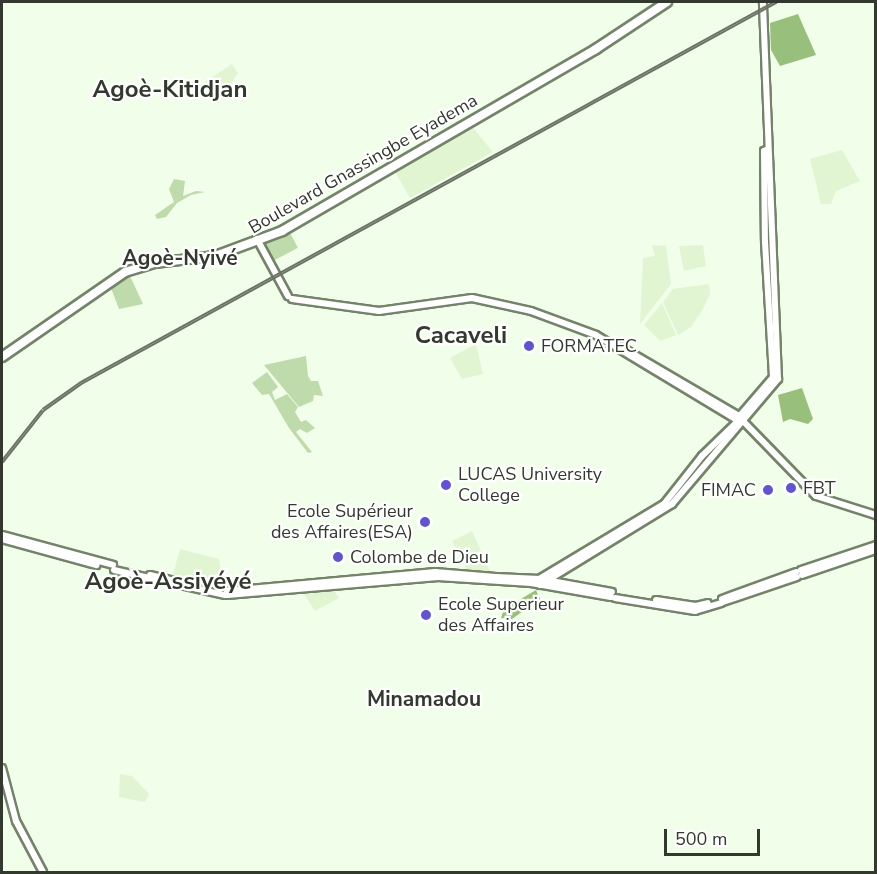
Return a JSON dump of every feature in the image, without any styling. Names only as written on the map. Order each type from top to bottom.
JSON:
[{"type":"highway","name":"Boulevard Gnassingbe Eyadema","points":[[2,356],[124,270],[145,263],[210,255],[258,241],[581,55],[665,2]]},
{"type":"main road","points":[[540,582],[669,501],[775,378],[769,289],[762,2]]},
{"type":"main road","points":[[258,241],[290,296],[379,309],[467,296],[564,319],[589,330],[741,419],[817,495],[876,515]]},
{"type":"main road","points":[[2,537],[168,582],[226,593],[435,575],[559,583],[614,595]]},
{"type":"main road","points":[[540,582],[612,538]]},
{"type":"main road","points":[[540,582],[697,611],[876,547]]},
{"type":"main road","points":[[556,574],[559,583]]},
{"type":"main road","points":[[2,768],[21,835]]},
{"type":"main road","points":[[2,776],[21,835],[42,873]]},
{"type":"shaded area","points":[[798,14],[816,55],[780,66],[771,50],[770,23]]},
{"type":"shaded area","points":[[232,64],[238,73],[219,103],[202,84]]},
{"type":"shaded area","points":[[470,124],[493,152],[410,198],[394,170]]},
{"type":"shaded area","points":[[842,150],[860,181],[836,191],[831,204],[821,204],[810,159]]},
{"type":"shaded area","points":[[174,179],[185,181],[183,196],[196,191],[205,192],[191,195],[177,203],[166,217],[157,219],[155,215],[174,202],[169,189]]},
{"type":"shaded area","points":[[289,231],[298,248],[271,262],[263,245]]},
{"type":"shaded area","points":[[652,245],[666,246],[671,284],[640,324],[643,258],[655,256]]},
{"type":"shaded area","points":[[703,245],[706,266],[684,271],[679,246]]},
{"type":"shaded area","points":[[129,274],[143,304],[119,309],[109,283]]},
{"type":"shaded area","points":[[709,284],[710,294],[703,309],[691,327],[678,335],[663,302],[673,289]]},
{"type":"shaded area","points":[[662,303],[676,335],[660,341],[644,325]]},
{"type":"shaded area","points":[[476,344],[483,374],[462,379],[450,358]]},
{"type":"shaded area","points":[[306,356],[308,376],[311,381],[318,381],[323,396],[314,395],[313,401],[299,407],[264,365]]},
{"type":"shaded area","points":[[267,372],[278,387],[272,392],[275,400],[287,394],[298,407],[295,412],[301,422],[306,420],[315,428],[307,433],[300,429],[296,432],[312,452],[308,453],[289,428],[269,394],[262,395],[252,383]]},
{"type":"shaded area","points":[[802,388],[813,419],[808,424],[790,419],[783,422],[778,395]]},
{"type":"shaded area","points":[[472,531],[489,573],[467,571],[452,541]]},
{"type":"shaded area","points":[[180,549],[219,559],[223,588],[172,578]]},
{"type":"shaded area","points":[[333,589],[339,598],[315,611],[302,591]]},
{"type":"shaded area","points":[[536,590],[540,599],[512,619],[501,618],[504,609]]},
{"type":"shaded area","points":[[120,774],[132,776],[149,794],[145,802],[119,797]]},
{"type":"railway","points":[[2,462],[43,410],[81,383],[776,2]]},
{"type":"place","name":"FORMATEC","points":[[529,346]]},
{"type":"place","name":"LUCAS University College","points":[[446,485]]},
{"type":"place","name":"FBT","points":[[791,488]]},
{"type":"place","name":"FIMAC","points":[[768,490]]},
{"type":"place","name":"Ecole Supérieur des Affaires(ESA)","points":[[425,522]]},
{"type":"place","name":"Colombe de Dieu","points":[[338,557]]},
{"type":"place","name":"Ecole Superieur des Affaires","points":[[426,615]]},
{"type":"district","name":"Agoè-Kitidjan","points":[[170,90]]},
{"type":"district","name":"Agoè-Nyivé","points":[[180,258]]},
{"type":"district","name":"Cacaveli","points":[[461,336]]},
{"type":"district","name":"Agoè-Assiyéyé","points":[[168,582]]},
{"type":"district","name":"Minamadou","points":[[424,699]]}]
